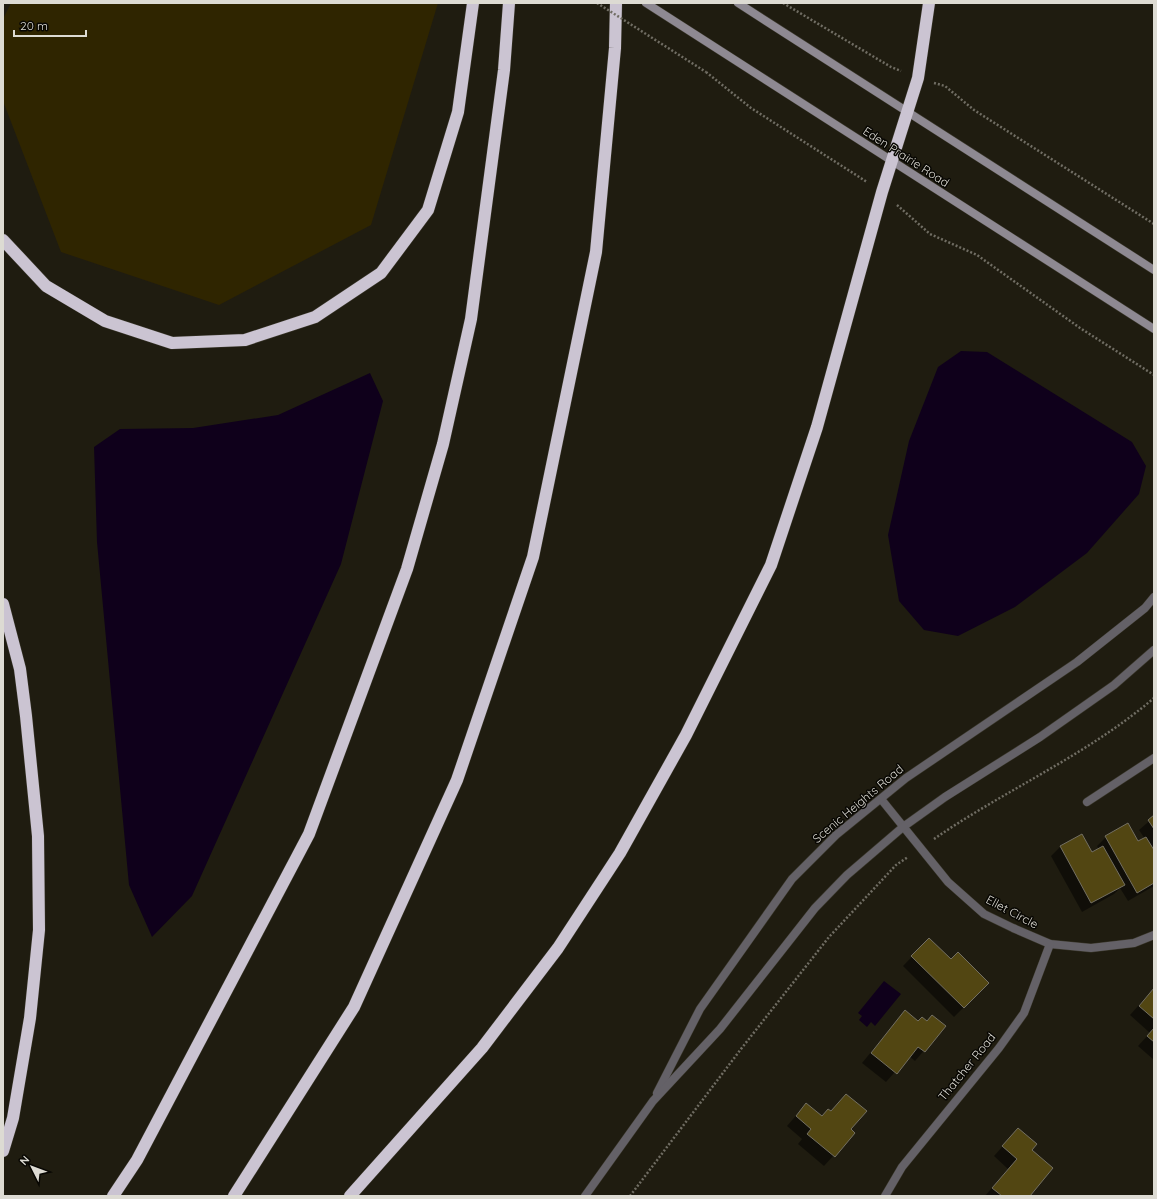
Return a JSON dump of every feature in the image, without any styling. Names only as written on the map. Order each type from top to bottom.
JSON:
[{"type":"highway","points":[[3,240],[46,286],[105,321],[172,343],[244,340],[315,317],[381,273],[428,210],[458,112],[473,3]]},
{"type":"highway","points":[[113,1196],[138,1160],[309,834],[407,569],[443,444],[471,319],[504,70],[509,3]]},
{"type":"highway","points":[[234,1196],[354,1007],[457,780],[533,557],[596,252],[615,48],[616,3]]},
{"type":"highway","points":[[350,1196],[482,1048],[558,948],[620,853],[686,735],[771,565],[817,427],[882,192],[918,78],[929,3]]},
{"type":"highway","points":[[3,604],[20,669],[26,716],[38,836],[39,922],[30,1018],[13,1118],[3,1150]]},
{"type":"main road","name":"Eden Prairie Road","points":[[646,3],[724,52],[891,162],[1154,329]]},
{"type":"main road","points":[[738,3],[906,113],[1154,270]]},
{"type":"street","name":"Scenic Heights Road","points":[[653,1101],[700,1009],[792,879],[836,835],[906,778],[1077,662],[1145,608],[1154,597]]},
{"type":"street","name":"Scenic Heights Road","points":[[585,1196],[653,1101],[720,1029],[815,908],[847,874],[904,827],[958,789],[1040,737],[1114,685],[1154,650]]},
{"type":"street","points":[[1087,802],[1154,758]]},
{"type":"street","name":"Ellet Circle","points":[[881,799],[948,882],[984,914],[1050,944],[1091,948],[1134,943],[1154,934]]},
{"type":"street","name":"Thatcher Road","points":[[885,1196],[902,1167],[999,1048],[1024,1013],[1050,944]]},
{"type":"path","points":[[597,3],[706,72],[752,108],[882,192],[930,234],[978,255],[1080,328],[1154,375]]},
{"type":"path","points":[[783,3],[891,67]]},
{"type":"path","points":[[945,86],[974,110],[1154,224]]},
{"type":"path","points":[[630,1196],[741,1049],[829,937],[896,865],[967,817],[1063,763],[1154,698]]},
{"type":"shaded area","points":[[11,3],[438,3],[371,225],[219,305],[61,252],[3,101],[3,19]]},
{"type":"shaded area","points":[[961,351],[987,352],[1132,442],[1146,466],[1139,494],[1087,553],[1015,607],[958,636],[924,630],[899,601],[888,535],[909,441],[938,367]]},
{"type":"shaded area","points":[[370,373],[383,401],[341,564],[192,896],[152,937],[129,885],[97,542],[94,447],[120,429],[193,428],[278,415]]},
{"type":"shaded area","points":[[884,981],[901,994],[875,1026],[871,1022],[867,1027],[859,1020],[862,1016],[858,1013]]},
{"type":"building","points":[[1154,815],[1154,829],[1148,820]]},
{"type":"building","points":[[1128,823],[1138,841],[1146,837],[1154,850],[1154,883],[1137,893],[1105,836]]},
{"type":"building","points":[[1082,834],[1092,852],[1103,846],[1125,885],[1091,903],[1060,846]]},
{"type":"building","points":[[929,938],[951,959],[958,952],[989,983],[964,1008],[911,956]]},
{"type":"building","points":[[1154,988],[1154,1019],[1139,1006]]},
{"type":"building","points":[[905,1010],[918,1021],[922,1017],[927,1021],[932,1015],[946,1026],[925,1052],[918,1047],[897,1074],[871,1053]]},
{"type":"building","points":[[1154,1028],[1154,1042],[1147,1036]]},
{"type":"building","points":[[846,1094],[867,1111],[851,1129],[855,1133],[835,1157],[807,1134],[811,1129],[796,1116],[806,1103],[822,1116],[828,1109],[831,1111]]},
{"type":"building","points":[[1018,1128],[1037,1144],[1032,1150],[1053,1168],[1030,1196],[1002,1196],[992,1188],[1017,1159],[1002,1146]]}]
